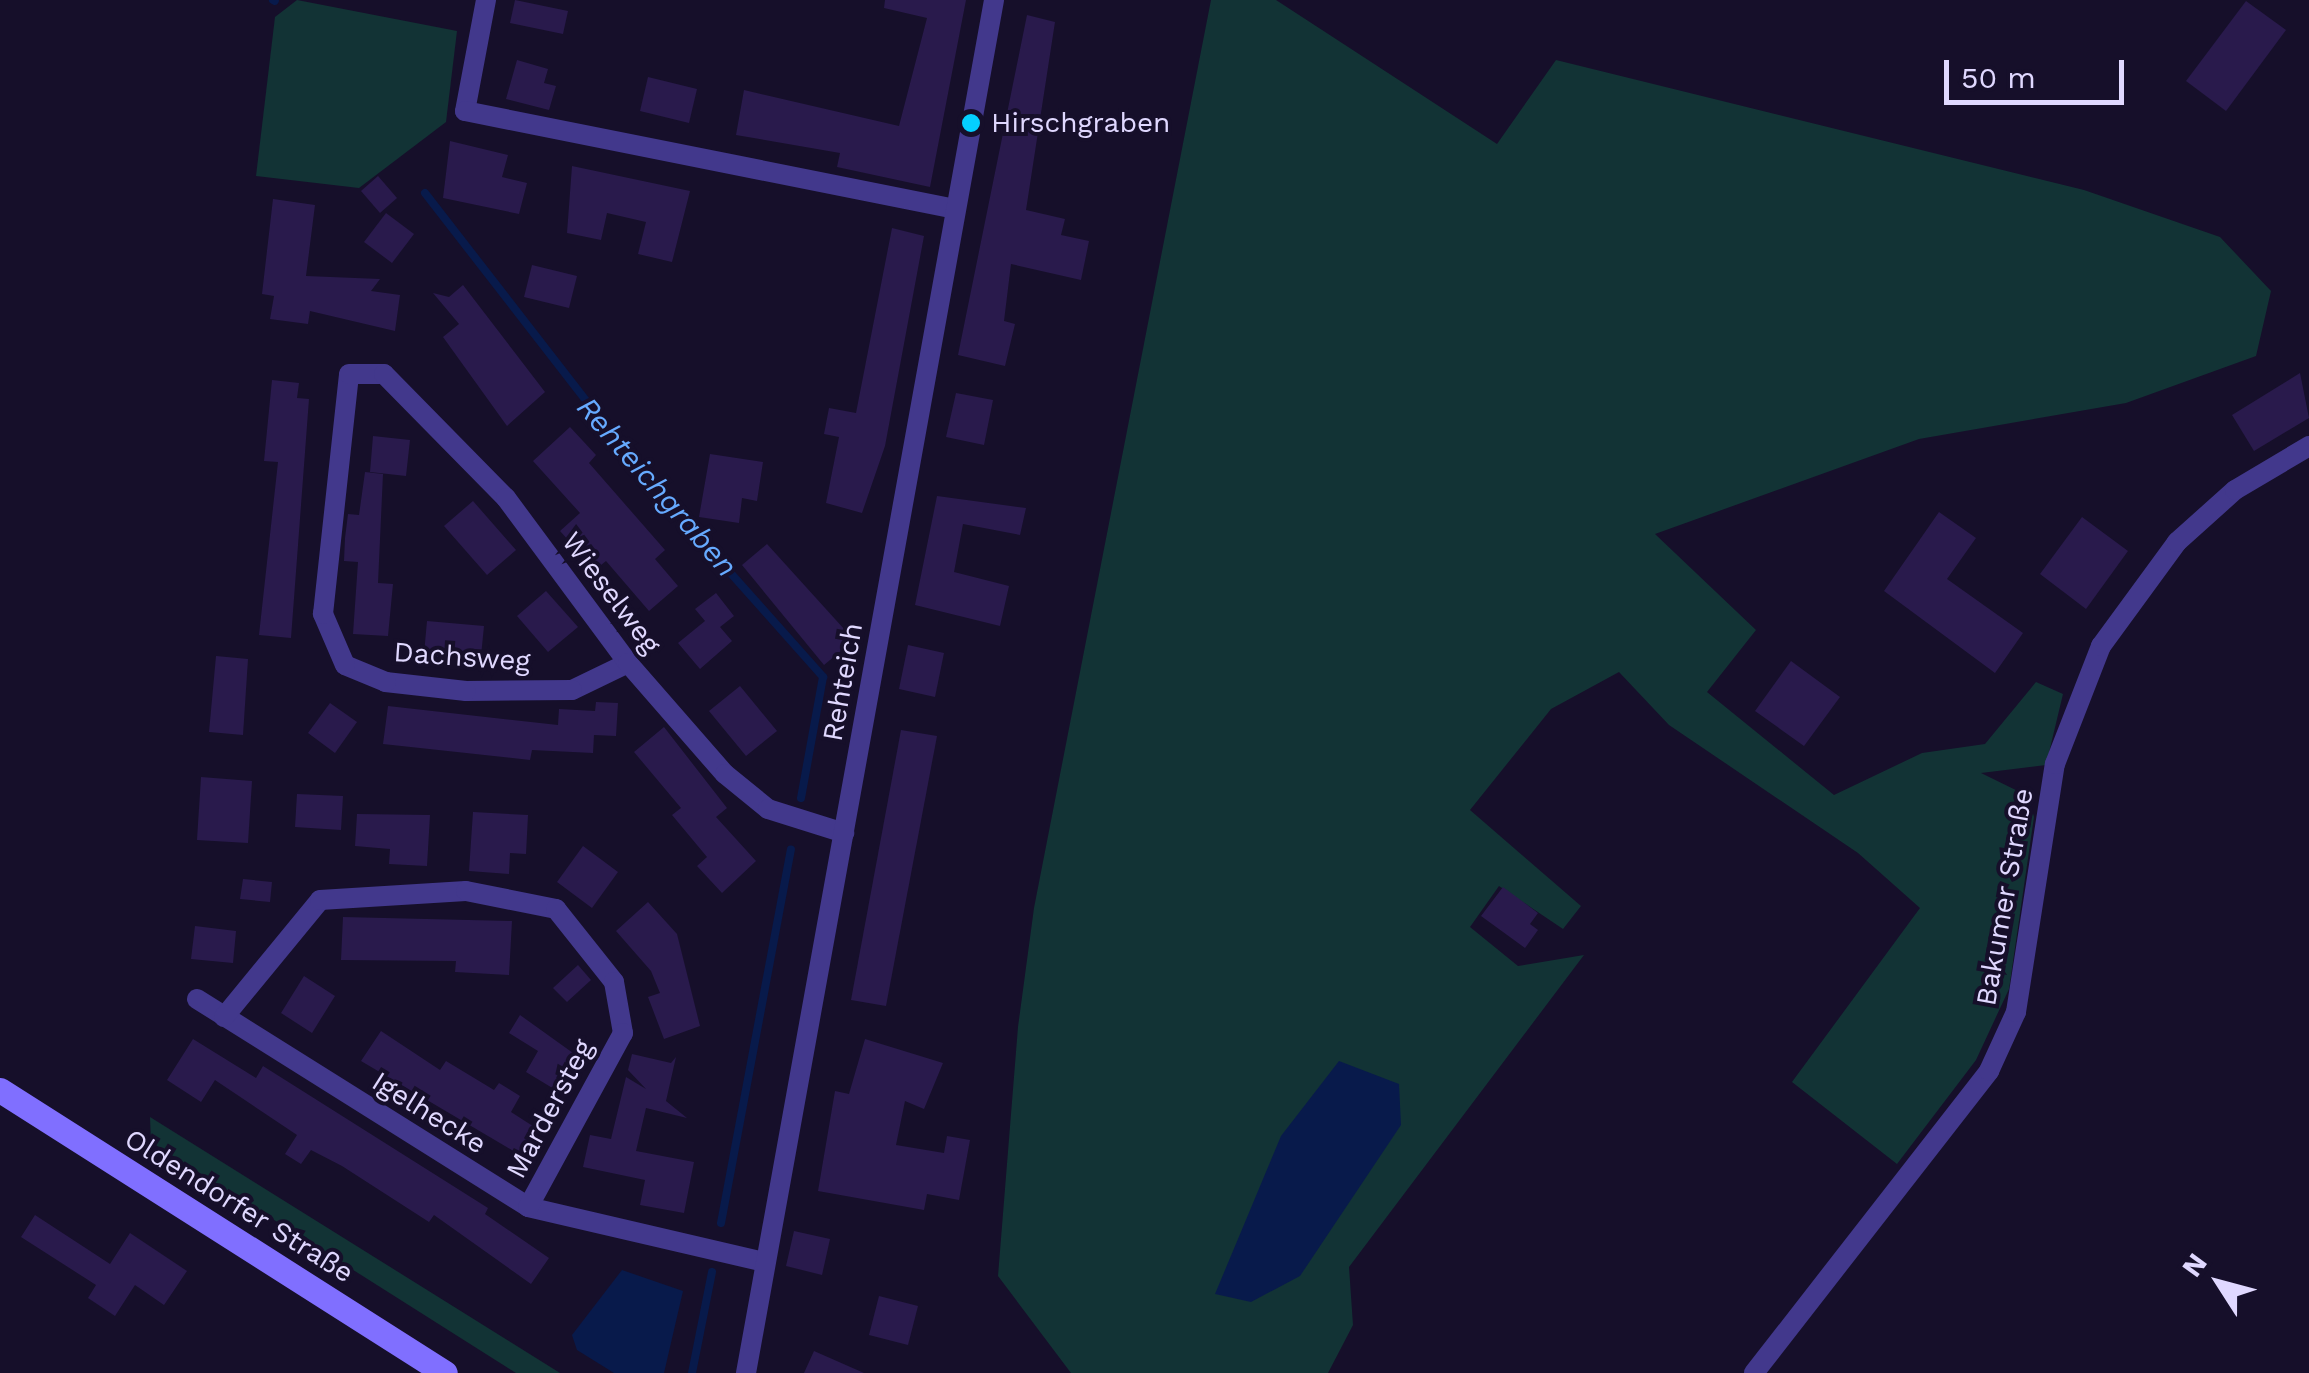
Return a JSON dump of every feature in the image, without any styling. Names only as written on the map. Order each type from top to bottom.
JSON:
[{"type":"main road","name":"Oldendorfer Straße","points":[[0,1090],[445,1373]]},
{"type":"street","points":[[486,0],[466,111],[955,209]]},
{"type":"street","name":"Rehteich","points":[[746,1373],[994,0]]},
{"type":"street","name":"Wieselweg","points":[[349,374],[384,374],[506,498],[628,663],[726,774],[768,809],[844,833]]},
{"type":"street","name":"Dachsweg","points":[[349,374],[323,614],[345,665],[386,682],[554,690],[628,663]]},
{"type":"street","name":"Bakumer Straße","points":[[1754,1373],[1989,1071],[2016,1012],[2055,764],[2101,646],[2177,542],[2235,490],[2309,446]]},
{"type":"street","name":"Mardersteg","points":[[224,1017],[320,900],[466,891],[556,909],[614,982],[623,1033],[528,1207]]},
{"type":"street","name":"Igelhecke","points":[[197,1000],[528,1207],[764,1262]]},
{"type":"green space","points":[[297,0],[457,31],[446,122],[359,188],[256,176],[275,17]]},
{"type":"green space","points":[[1211,0],[1276,0],[1497,144],[1556,60],[2084,190],[2220,237],[2271,291],[2256,356],[2126,403],[1919,439],[1655,534],[1756,630],[1707,692],[1834,795],[1922,753],[1985,744],[2036,682],[2063,694],[2046,765],[1981,773],[2028,796],[2034,817],[2009,989],[1976,1060],[1897,1164],[1792,1082],[1920,908],[1858,853],[1669,725],[1619,672],[1551,709],[1470,810],[1581,906],[1563,929],[1499,886],[1470,927],[1518,966],[1584,955],[1349,1267],[1353,1325],[1328,1373],[1071,1373],[998,1276],[1018,1027],[1034,908]]},
{"type":"green space","points":[[150,1117],[560,1373],[516,1373],[151,1142]]},
{"type":"water","points":[[1339,1061],[1399,1084],[1401,1125],[1300,1276],[1251,1302],[1215,1294],[1281,1136]]},
{"type":"water","points":[[622,1270],[683,1291],[664,1373],[614,1373],[577,1350],[572,1335]]},
{"type":"building","points":[[515,0],[568,11],[563,34],[510,23]]},
{"type":"building","points":[[885,0],[966,0],[930,187],[837,167],[840,153],[736,135],[744,90],[899,126],[927,18],[884,8]]},
{"type":"building","points":[[2246,1],[2286,30],[2226,111],[2186,81]]},
{"type":"building","points":[[1027,15],[1055,22],[1026,210],[1065,219],[1061,235],[1089,241],[1081,280],[1011,264],[1004,321],[1015,324],[1005,366],[958,355]]},
{"type":"building","points":[[517,60],[548,69],[544,83],[556,86],[549,110],[506,99]]},
{"type":"building","points":[[648,77],[697,89],[689,123],[640,111]]},
{"type":"building","points":[[450,141],[508,155],[502,177],[527,183],[519,214],[443,198]]},
{"type":"building","points":[[572,166],[690,191],[672,262],[638,254],[646,222],[607,213],[601,240],[567,233]]},
{"type":"building","points":[[378,176],[397,198],[380,213],[361,191]]},
{"type":"building","points":[[273,199],[315,205],[306,276],[380,279],[371,291],[400,295],[395,331],[310,311],[308,324],[270,319],[274,296],[262,294]]},
{"type":"building","points":[[386,213],[414,234],[392,263],[364,242]]},
{"type":"building","points":[[892,228],[924,236],[885,446],[862,513],[826,503],[839,437],[824,434],[829,408],[856,413]]},
{"type":"building","points":[[532,265],[577,276],[569,308],[524,297]]},
{"type":"building","points":[[463,285],[545,392],[507,426],[443,337],[459,324],[433,293],[449,297]]},
{"type":"building","points":[[2300,373],[2309,418],[2254,451],[2232,415]]},
{"type":"building","points":[[272,380],[299,383],[297,398],[309,399],[291,638],[259,635],[278,462],[264,461]]},
{"type":"building","points":[[956,393],[993,400],[984,445],[946,437]]},
{"type":"building","points":[[570,427],[596,455],[589,463],[665,550],[655,559],[678,586],[649,611],[606,561],[595,570],[560,531],[580,513],[533,461]]},
{"type":"building","points":[[373,436],[410,440],[406,476],[370,472]]},
{"type":"building","points":[[710,454],[763,462],[757,501],[742,498],[739,523],[699,517]]},
{"type":"building","points":[[365,472],[383,474],[378,583],[393,584],[388,636],[353,634],[358,562],[344,561],[345,538],[348,514],[359,515]]},
{"type":"building","points":[[937,496],[1026,508],[1020,535],[963,524],[954,572],[1009,586],[1000,626],[915,605]]},
{"type":"building","points":[[473,501],[516,550],[487,575],[444,526]]},
{"type":"building","points":[[1939,512],[1976,538],[1947,579],[2023,633],[1995,673],[1884,591]]},
{"type":"building","points":[[2082,517],[2128,551],[2086,609],[2040,574]]},
{"type":"building","points":[[767,544],[854,640],[824,665],[742,565]]},
{"type":"building","points":[[546,591],[578,627],[548,652],[517,616]]},
{"type":"building","points":[[716,593],[734,616],[720,627],[732,641],[700,669],[678,643],[705,621],[695,609]]},
{"type":"building","points":[[427,621],[484,626],[480,666],[424,654]]},
{"type":"building","points":[[908,645],[944,653],[935,697],[899,689]]},
{"type":"building","points":[[216,656],[248,659],[243,735],[209,732]]},
{"type":"building","points":[[1791,661],[1840,697],[1804,746],[1755,711]]},
{"type":"building","points":[[740,686],[777,731],[746,756],[709,711]]},
{"type":"building","points":[[596,702],[618,703],[616,736],[594,735],[593,753],[532,750],[530,760],[383,744],[388,706],[558,725],[559,709],[595,711]]},
{"type":"building","points":[[330,703],[357,722],[335,753],[308,733]]},
{"type":"building","points":[[664,727],[727,808],[716,817],[756,861],[722,893],[697,866],[707,857],[672,815],[681,808],[634,752]]},
{"type":"building","points":[[901,730],[937,736],[886,1006],[851,1000]]},
{"type":"building","points":[[201,777],[252,781],[248,843],[197,840]]},
{"type":"building","points":[[297,794],[343,796],[341,830],[295,827]]},
{"type":"building","points":[[473,812],[528,815],[526,854],[510,853],[509,874],[469,871]]},
{"type":"building","points":[[357,814],[430,815],[427,866],[389,864],[390,849],[355,846]]},
{"type":"building","points":[[583,846],[618,872],[592,908],[557,882]]},
{"type":"building","points":[[243,879],[272,882],[270,902],[240,899]]},
{"type":"building","points":[[1503,887],[1538,913],[1530,924],[1538,930],[1525,948],[1481,916]]},
{"type":"building","points":[[648,902],[677,934],[700,1026],[664,1039],[648,997],[660,993],[651,971],[616,931]]},
{"type":"building","points":[[343,917],[512,921],[509,975],[455,972],[456,961],[341,960]]},
{"type":"building","points":[[195,926],[236,931],[233,963],[191,959]]},
{"type":"building","points":[[578,965],[591,980],[567,1002],[553,988]]},
{"type":"building","points":[[304,976],[335,996],[312,1033],[281,1013]]},
{"type":"building","points":[[520,1015],[580,1058],[559,1092],[526,1072],[538,1051],[509,1033]]},
{"type":"building","points":[[381,1031],[440,1070],[446,1061],[494,1090],[499,1083],[520,1096],[511,1112],[539,1130],[522,1156],[361,1061]]},
{"type":"building","points":[[193,1039],[256,1078],[263,1066],[488,1208],[485,1214],[549,1258],[531,1284],[434,1215],[429,1222],[342,1166],[311,1150],[301,1164],[285,1154],[297,1135],[215,1080],[201,1102],[167,1080]]},
{"type":"building","points":[[865,1039],[943,1063],[924,1109],[905,1101],[896,1145],[944,1153],[947,1136],[970,1140],[959,1200],[927,1194],[924,1210],[818,1191],[835,1091],[849,1094]]},
{"type":"building","points":[[632,1054],[671,1063],[676,1057],[666,1101],[687,1118],[646,1108],[636,1151],[694,1162],[684,1213],[640,1205],[645,1180],[583,1167],[590,1135],[611,1139],[626,1077],[646,1089],[628,1070]]},
{"type":"building","points":[[35,1215],[110,1264],[130,1233],[187,1271],[164,1305],[135,1285],[115,1316],[88,1298],[96,1285],[21,1237]]},
{"type":"building","points":[[794,1231],[830,1239],[822,1275],[786,1266]]},
{"type":"building","points":[[879,1296],[918,1306],[908,1345],[869,1335]]},
{"type":"building","points":[[814,1351],[864,1373],[804,1373]]},
{"type":"waterway","name":"Rehteichgraben","points":[[425,193],[645,477],[823,677],[801,798]]},
{"type":"waterway","name":"Rehteichgraben","points":[[721,1223],[791,850]]},
{"type":"waterway","name":"Rehteichgraben","points":[[692,1373],[712,1272]]},
{"type":"place","name":"Hirschgraben","points":[[971,123]]}]
